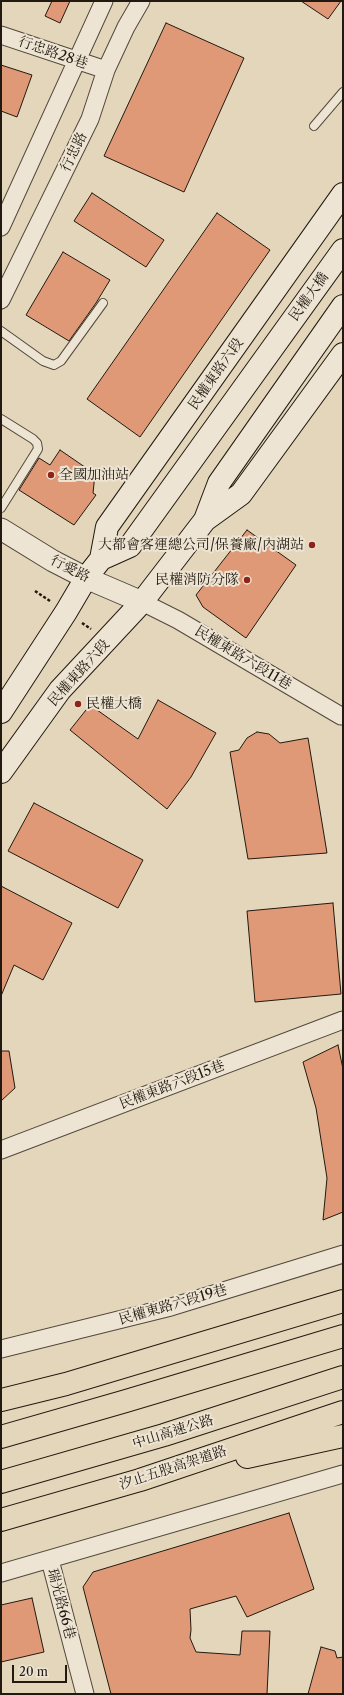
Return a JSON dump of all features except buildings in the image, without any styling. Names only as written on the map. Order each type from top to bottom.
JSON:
[{"type":"highway","points":[[1,1400],[66,1384],[343,1301]]},
{"type":"highway","points":[[1,1437],[343,1336]]},
{"type":"highway","name":"中山高速公路","points":[[1,1482],[164,1436],[343,1377]]},
{"type":"highway","name":"汐止五股高架道路","points":[[1,1520],[140,1480],[343,1412]]},
{"type":"highway","points":[[140,1480],[343,1436]]},
{"type":"main road","name":"民權東路六段","points":[[1,712],[66,612],[86,578],[100,559],[108,527],[343,194]]},
{"type":"main road","name":"民權大橋","points":[[100,559],[130,546],[343,250]]},
{"type":"main road","name":"民權東路六段","points":[[205,520],[219,483],[343,306]]},
{"type":"main road","name":"民權東路六段","points":[[1,772],[60,690],[142,602],[205,520],[241,494],[343,354]]},
{"type":"street","points":[[1,227],[104,1]]},
{"type":"street","name":"行忠路","points":[[1,300],[90,119],[106,70],[126,27],[141,1]]},
{"type":"street","name":"行忠路28巷","points":[[1,35],[106,70]]},
{"type":"street","name":"行愛路","points":[[1,529],[53,561],[86,578],[142,602]]},
{"type":"street","name":"民權東路六段11巷","points":[[142,602],[178,620],[342,719]]},
{"type":"street","name":"民權東路六段15巷","points":[[1,1150],[343,1020]]},
{"type":"street","name":"民權東路六段19巷","points":[[1,1349],[171,1307],[343,1254]]},
{"type":"street","points":[[1,1573],[343,1474]]},
{"type":"street","name":"瑞光路66巷","points":[[50,1560],[84,1694]]},
{"type":"lane","points":[[314,126],[343,92]]},
{"type":"lane","points":[[1,331],[43,361],[54,365],[61,361],[103,303]]},
{"type":"lane","points":[[1,419],[33,439],[37,443],[38,449],[1,508]]},
{"type":"place","name":"全國加油站","points":[[51,475]]},
{"type":"place","name":"大都會客運總公司/保養廠/內湖站","points":[[312,545]]},
{"type":"place","name":"民權消防分隊","points":[[247,580]]},
{"type":"place","name":"民權大橋","points":[[78,704]]}]
